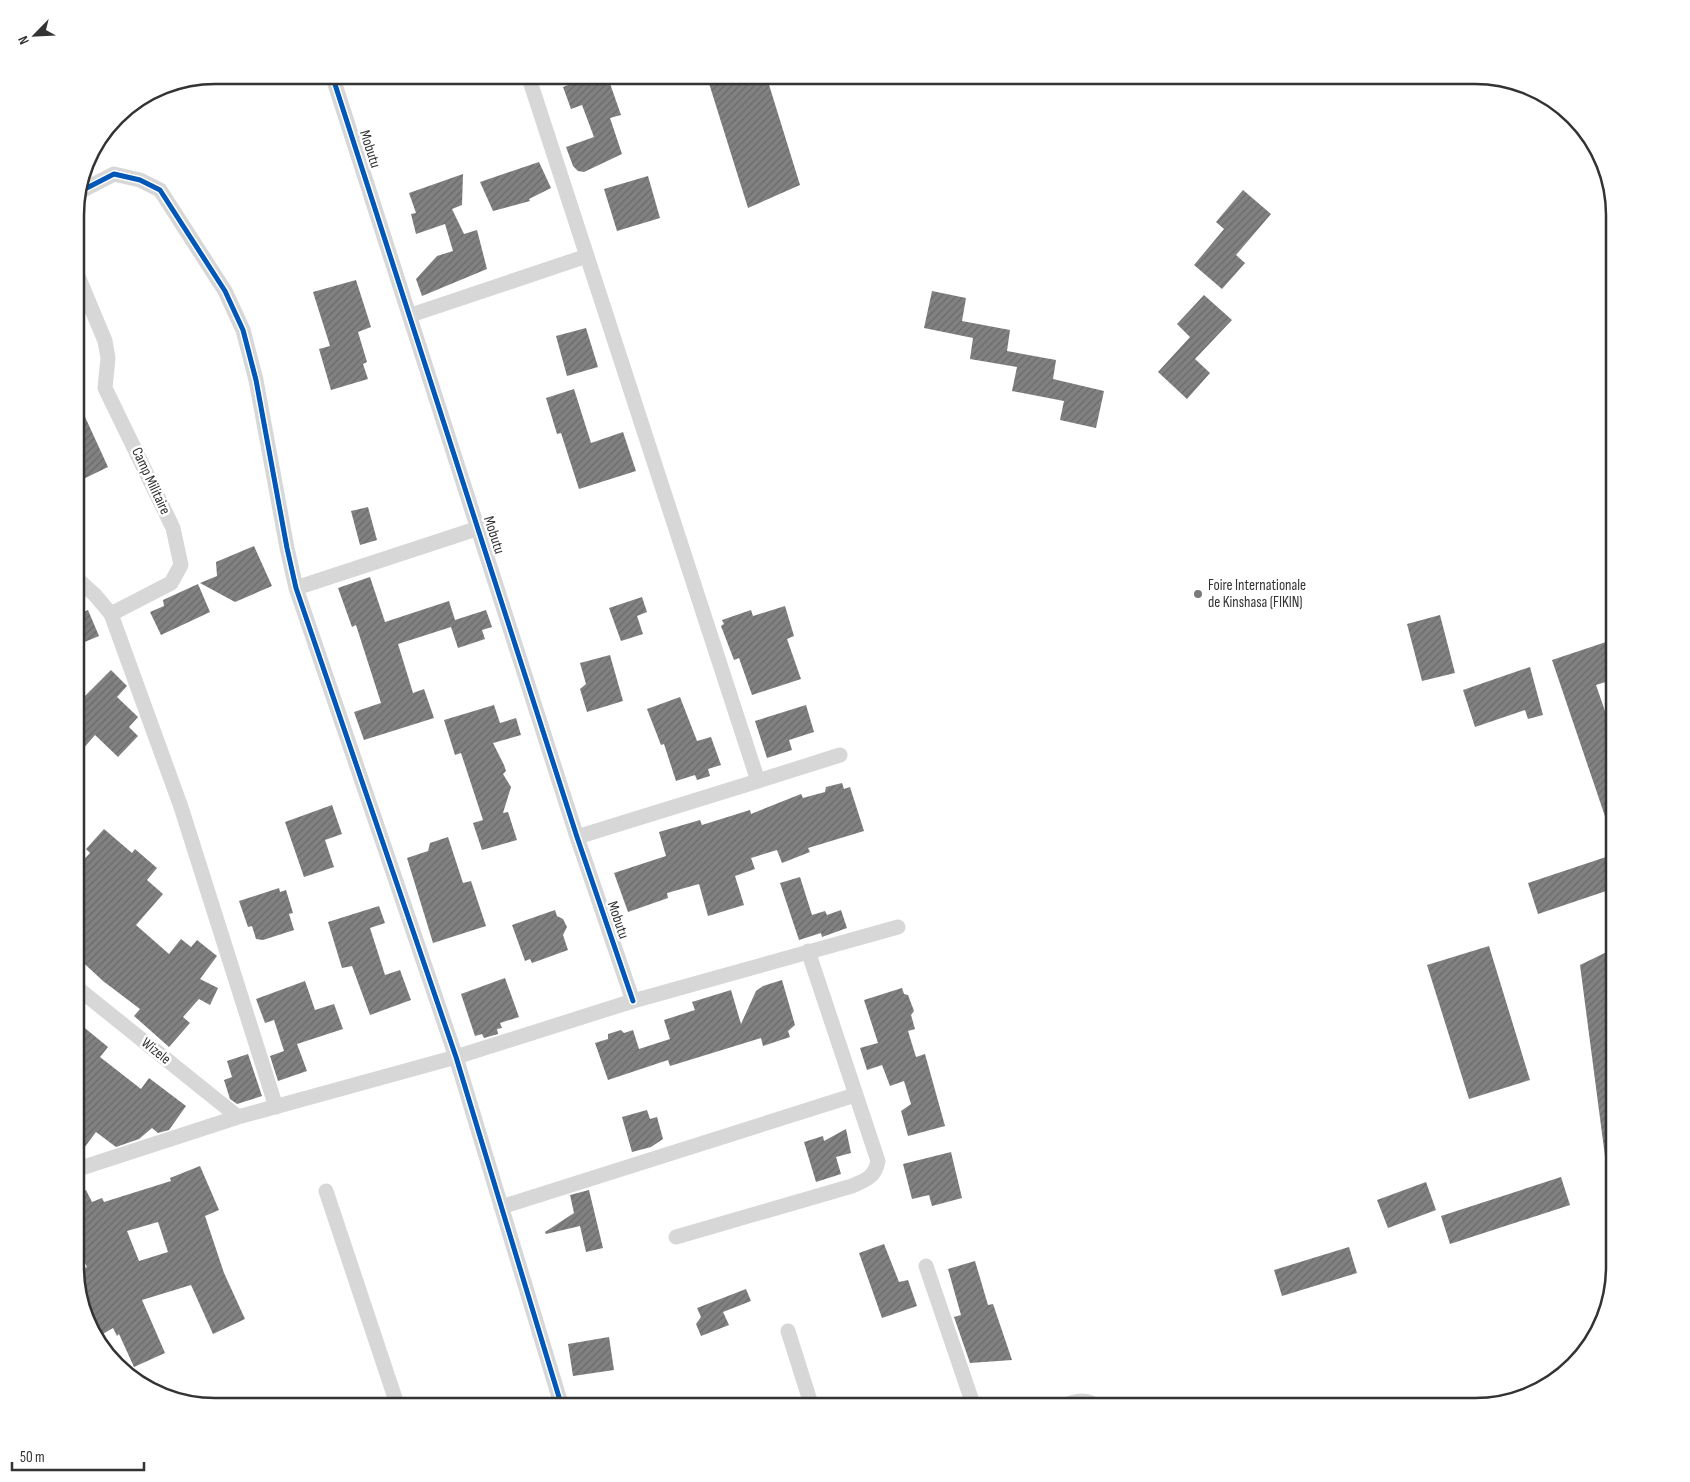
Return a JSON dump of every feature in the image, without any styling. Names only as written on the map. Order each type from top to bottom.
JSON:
[{"type":"street","name":"Mobutu","points":[[335,84],[411,315],[577,837],[633,1002]]},
{"type":"street","points":[[531,84],[758,781]]},
{"type":"street","points":[[87,188],[114,174],[140,180],[160,190],[225,291],[243,330],[256,380],[296,588],[456,1057],[559,1398]]},
{"type":"street","points":[[411,315],[587,256]]},
{"type":"street","name":"Camp Militaire","points":[[84,292],[104,341],[108,358],[105,388],[173,528],[181,566],[171,583],[111,614]]},
{"type":"street","points":[[296,588],[479,528]]},
{"type":"street","points":[[84,585],[111,614],[181,808],[276,1107]]},
{"type":"street","points":[[577,837],[840,755]]},
{"type":"street","points":[[84,1167],[238,1117],[456,1057],[633,1002],[898,927]]},
{"type":"street","points":[[676,1237],[852,1186],[870,1179],[876,1170],[878,1160],[808,951]]},
{"type":"street","name":"Wizele","points":[[84,993],[238,1117]]},
{"type":"street","points":[[501,1206],[855,1095]]},
{"type":"street","points":[[326,1191],[395,1398]]},
{"type":"street","points":[[926,1266],[971,1398]]},
{"type":"street","points":[[788,1331],[809,1398]]},
{"type":"building","points":[[571,84],[610,84],[621,115],[610,118],[622,154],[584,172],[578,171],[573,166],[566,147],[594,137],[582,105],[571,109],[563,87]]},
{"type":"building","points":[[709,84],[769,84],[800,185],[748,208]]},
{"type":"building","points":[[539,162],[551,188],[529,199],[530,201],[493,211],[480,182]]},
{"type":"building","points":[[463,174],[462,205],[452,209],[464,234],[477,230],[487,269],[422,296],[416,279],[437,256],[453,251],[445,224],[416,234],[411,214],[416,213],[409,193]]},
{"type":"building","points":[[648,176],[660,218],[617,231],[604,189]]},
{"type":"building","points":[[1243,190],[1271,214],[1236,255],[1245,263],[1222,289],[1194,265],[1224,229],[1216,222]]},
{"type":"building","points":[[356,280],[371,327],[358,332],[367,362],[363,364],[368,379],[331,390],[319,349],[330,346],[313,292]]},
{"type":"building","points":[[932,291],[966,298],[962,321],[1010,330],[1007,351],[1056,360],[1053,379],[1104,391],[1096,428],[1060,420],[1064,401],[1012,391],[1017,367],[970,359],[973,338],[924,328]]},
{"type":"building","points":[[1204,295],[1232,320],[1195,359],[1210,373],[1187,399],[1158,372],[1190,337],[1177,324]]},
{"type":"building","points":[[586,328],[598,367],[567,376],[556,336]]},
{"type":"building","points":[[574,389],[591,443],[623,432],[636,471],[579,489],[561,433],[557,434],[546,398]]},
{"type":"building","points":[[84,415],[108,467],[84,479]]},
{"type":"building","points":[[368,507],[377,540],[360,545],[351,511]]},
{"type":"building","points":[[254,546],[272,586],[235,602],[200,583],[217,576],[216,562]]},
{"type":"building","points":[[370,577],[385,622],[449,601],[455,620],[486,610],[492,627],[482,630],[485,639],[458,648],[451,627],[398,644],[413,693],[424,689],[434,718],[364,740],[354,712],[381,703],[356,625],[352,627],[338,588]]},
{"type":"building","points":[[198,584],[210,612],[161,635],[150,612],[164,606],[163,600]]},
{"type":"building","points":[[642,597],[647,612],[637,616],[643,634],[621,641],[609,608]]},
{"type":"building","points":[[785,606],[794,636],[787,639],[801,679],[752,695],[739,658],[734,660],[721,626],[724,624],[722,620],[751,610],[753,616]]},
{"type":"building","points":[[88,610],[99,636],[84,642],[84,612]]},
{"type":"building","points":[[1440,615],[1455,673],[1422,681],[1407,624]]},
{"type":"building","points":[[1606,642],[1606,682],[1596,685],[1606,714],[1606,819],[1552,660]]},
{"type":"building","points":[[610,655],[623,701],[587,712],[580,689],[586,684],[580,663]]},
{"type":"building","points":[[1530,667],[1543,715],[1528,719],[1525,710],[1475,727],[1463,690]]},
{"type":"building","points":[[111,670],[127,686],[117,697],[138,717],[129,727],[138,736],[118,757],[95,735],[84,748],[84,697]]},
{"type":"building","points":[[680,697],[697,741],[711,737],[721,765],[708,769],[710,776],[697,780],[695,775],[676,781],[664,744],[661,745],[647,709]]},
{"type":"building","points":[[494,705],[500,723],[516,718],[521,735],[493,743],[506,771],[503,774],[511,787],[503,813],[508,812],[517,840],[482,850],[473,823],[483,820],[461,753],[455,755],[444,720]]},
{"type":"building","points":[[806,705],[814,732],[789,740],[792,750],[767,758],[755,721]]},
{"type":"building","points":[[842,783],[844,789],[850,787],[864,831],[808,848],[810,852],[782,863],[777,850],[751,858],[755,869],[735,876],[744,905],[708,916],[699,884],[667,893],[668,898],[628,912],[614,873],[666,856],[659,832],[700,820],[702,825],[750,810],[751,814],[801,794],[803,798],[825,792],[826,787]]},
{"type":"building","points":[[332,805],[342,834],[325,840],[334,867],[304,877],[285,822]]},
{"type":"building","points":[[104,829],[132,853],[135,849],[157,868],[147,880],[163,894],[136,925],[169,954],[181,939],[191,947],[197,940],[217,956],[200,979],[218,988],[210,1005],[199,999],[183,1017],[190,1023],[169,1047],[134,1016],[140,1009],[103,981],[84,963],[84,859],[90,853],[86,849]]},
{"type":"building","points":[[448,837],[463,883],[471,881],[486,926],[433,943],[407,858],[428,851],[430,843]]},
{"type":"building","points":[[1606,857],[1606,891],[1538,914],[1528,883]]},
{"type":"building","points":[[800,877],[812,915],[825,911],[827,915],[841,910],[847,928],[822,937],[821,933],[799,940],[780,883]]},
{"type":"building","points":[[279,888],[280,892],[286,890],[293,913],[289,914],[294,930],[263,940],[256,939],[252,926],[248,927],[239,901]]},
{"type":"building","points":[[379,906],[385,923],[370,928],[385,975],[400,970],[411,1000],[370,1015],[352,966],[342,968],[328,922]]},
{"type":"building","points":[[555,910],[557,916],[563,919],[567,927],[563,935],[568,950],[532,963],[530,959],[525,961],[512,925]]},
{"type":"building","points":[[1489,946],[1530,1080],[1469,1099],[1427,965]]},
{"type":"building","points":[[1606,952],[1606,1164],[1580,965]]},
{"type":"building","points":[[505,978],[519,1017],[500,1023],[502,1028],[497,1029],[498,1034],[484,1038],[482,1034],[475,1036],[461,994]]},
{"type":"building","points":[[782,980],[795,1025],[788,1031],[790,1037],[763,1046],[761,1038],[670,1066],[668,1060],[608,1080],[595,1043],[608,1039],[608,1034],[621,1030],[624,1033],[633,1030],[639,1049],[670,1039],[664,1020],[695,1010],[692,1002],[731,990],[741,1024],[756,991],[763,986]]},
{"type":"building","points":[[305,981],[315,1010],[334,1004],[343,1029],[297,1044],[307,1071],[278,1081],[270,1056],[284,1051],[274,1020],[265,1023],[256,999]]},
{"type":"building","points":[[902,988],[904,994],[908,995],[914,1011],[911,1015],[915,1029],[908,1031],[916,1057],[925,1054],[945,1126],[908,1136],[901,1111],[911,1104],[904,1081],[890,1086],[882,1065],[867,1070],[860,1048],[878,1043],[864,1000]]},
{"type":"building","points":[[84,1027],[108,1047],[100,1057],[141,1089],[149,1078],[186,1106],[169,1130],[158,1133],[152,1128],[139,1139],[116,1147],[96,1132],[84,1148]]},
{"type":"building","points":[[248,1054],[262,1096],[237,1104],[230,1099],[224,1080],[232,1077],[227,1061]]},
{"type":"building","points":[[647,1110],[650,1119],[657,1117],[663,1139],[651,1147],[632,1152],[622,1117]]},
{"type":"building","points":[[846,1129],[851,1153],[836,1157],[841,1174],[816,1182],[804,1142],[823,1136],[824,1141]]},
{"type":"building","points":[[951,1152],[962,1198],[932,1206],[929,1195],[912,1199],[903,1164]]},
{"type":"building","points":[[200,1166],[219,1210],[205,1216],[224,1273],[245,1319],[213,1334],[191,1285],[142,1300],[165,1353],[134,1367],[119,1334],[117,1336],[113,1328],[103,1334],[88,1301],[84,1275],[84,1268],[87,1267],[84,1261],[84,1191],[86,1190],[92,1202],[102,1198],[104,1202],[171,1181],[170,1178]],"holes":[[[158,1222],[168,1252],[139,1261],[127,1231]]]},
{"type":"building","points":[[1561,1177],[1570,1205],[1450,1244],[1441,1216]]},
{"type":"building","points":[[1426,1182],[1436,1210],[1388,1228],[1377,1200]]},
{"type":"building","points":[[589,1190],[603,1248],[586,1252],[580,1226],[546,1234],[545,1232],[574,1213],[570,1195]]},
{"type":"building","points":[[884,1244],[899,1282],[908,1280],[917,1306],[882,1318],[859,1253]]},
{"type":"building","points":[[1349,1247],[1357,1273],[1282,1296],[1274,1270]]},
{"type":"building","points":[[975,1261],[988,1305],[993,1304],[1012,1360],[970,1363],[954,1317],[961,1315],[948,1269]]},
{"type":"building","points":[[746,1289],[751,1301],[723,1312],[729,1325],[701,1336],[696,1324],[701,1317],[697,1308]]},
{"type":"building","points":[[609,1337],[614,1370],[573,1376],[568,1344]]},
{"type":"cycle path","points":[[335,84],[577,837],[633,1001]]},
{"type":"cycle path","points":[[87,188],[114,174],[140,180],[160,190],[225,291],[243,330],[256,380],[296,588],[456,1057],[559,1398]]},
{"type":"place","name":"Foire Internationale de Kinshasa (FIKIN)","points":[[1198,594]]}]
